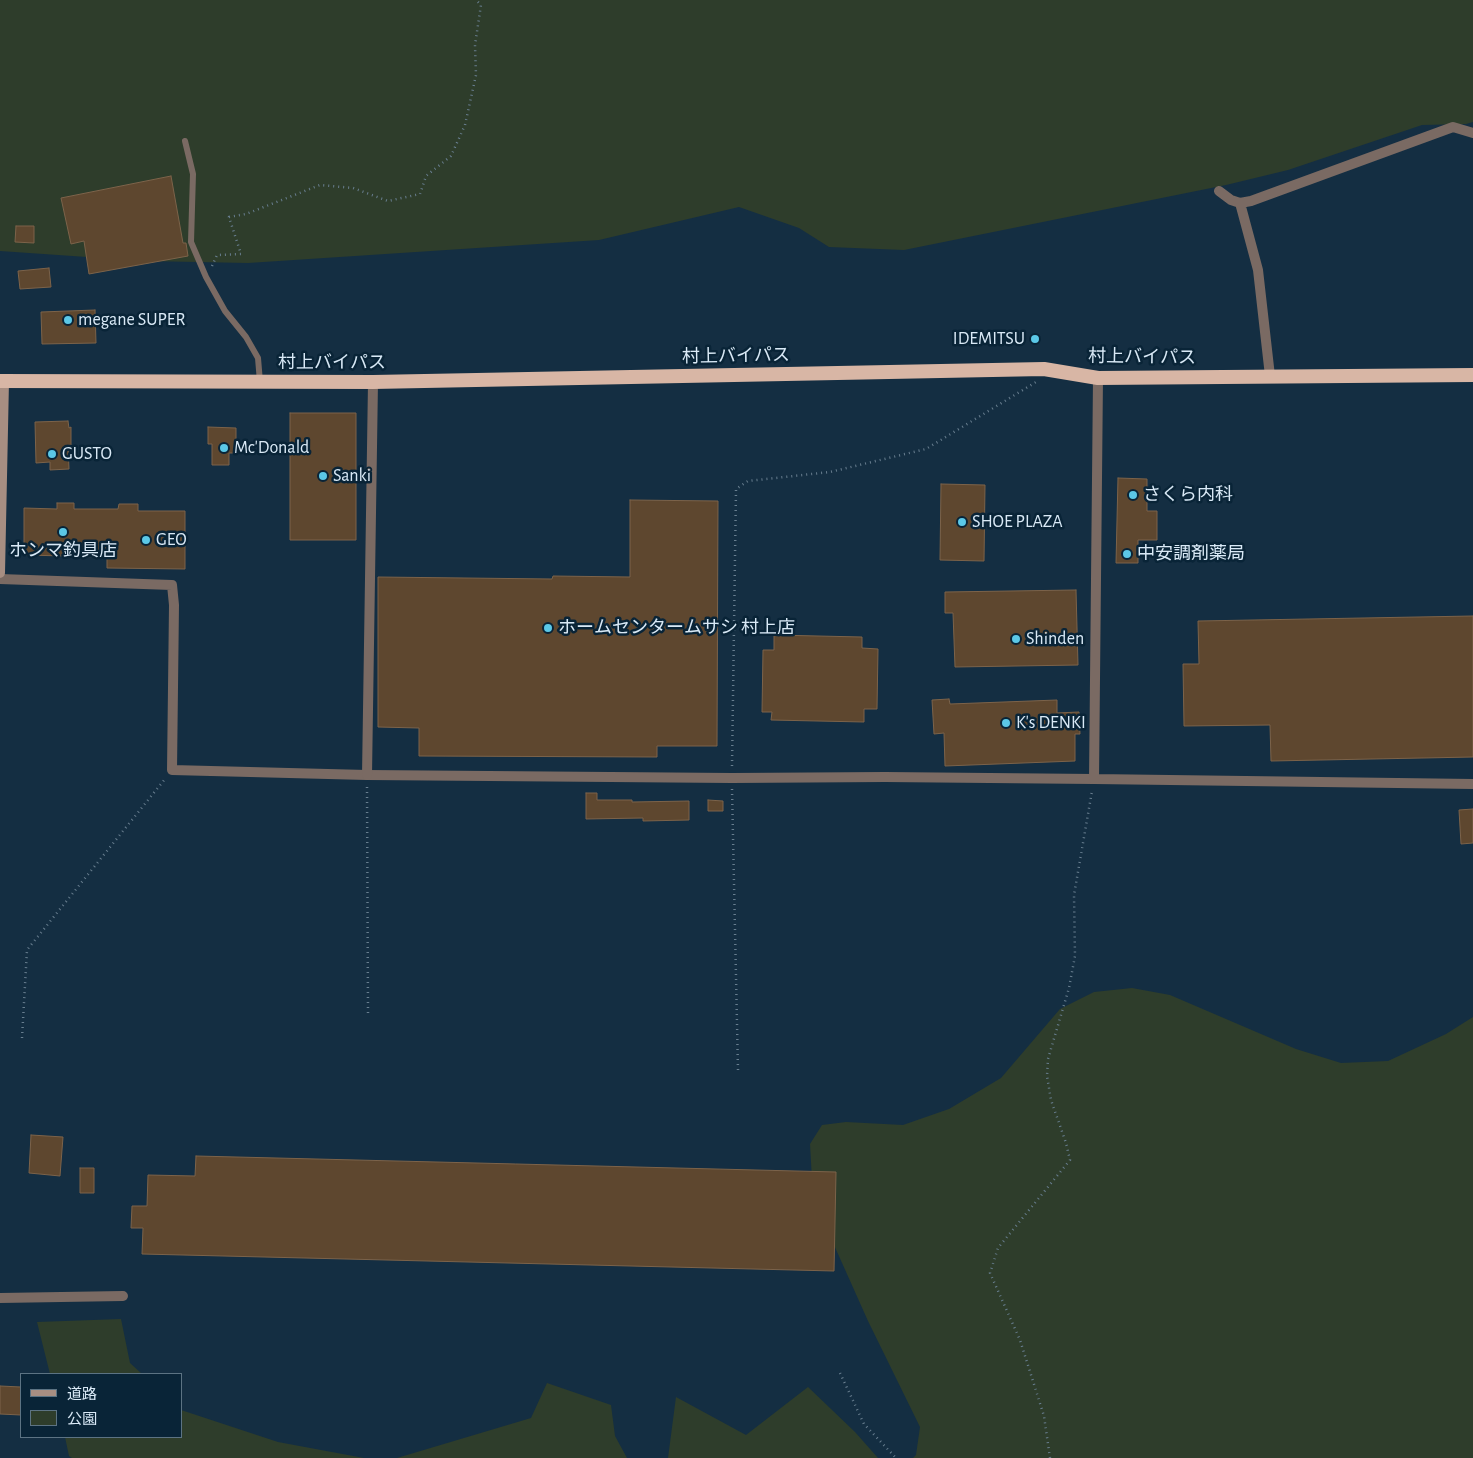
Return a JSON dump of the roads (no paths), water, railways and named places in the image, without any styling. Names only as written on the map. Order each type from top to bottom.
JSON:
[{"type":"highway","name":"村上バイパス","points":[[2,381],[374,382],[1044,369],[1098,378],[1473,375]]},
{"type":"main road","points":[[0,573],[2,381]]},
{"type":"street","points":[[1219,191],[1230,200],[1240,204],[1453,127],[1473,133]]},
{"type":"street","points":[[1240,204],[1258,270],[1270,376]]},
{"type":"street","points":[[1094,779],[1098,378]]},
{"type":"street","points":[[367,775],[374,382]]},
{"type":"street","points":[[0,580],[172,585],[174,605],[172,770],[367,775],[732,778],[886,777],[1473,784]]},
{"type":"street","points":[[0,1298],[123,1296]]},
{"type":"lane","points":[[185,141],[193,174],[191,242],[206,277],[225,310],[246,336],[258,358],[260,382]]},
{"type":"place","name":"megane SUPER","points":[[68,320]]},
{"type":"place","name":"IDEMITSU","points":[[1035,339]]},
{"type":"place","name":"Mc'Donald","points":[[224,448]]},
{"type":"place","name":"GUSTO","points":[[52,454]]},
{"type":"place","name":"Sanki","points":[[323,476]]},
{"type":"place","name":"さくら内科","points":[[1133,495]]},
{"type":"place","name":"SHOE PLAZA","points":[[962,522]]},
{"type":"place","name":"ホンマ釣具店","points":[[63,532]]},
{"type":"place","name":"GEO","points":[[146,540]]},
{"type":"place","name":"中安調剤薬局","points":[[1127,554]]},
{"type":"place","name":"ホームセンタームサシ 村上店","points":[[548,628]]},
{"type":"place","name":"Shinden","points":[[1016,639]]},
{"type":"place","name":"K's DENKI","points":[[1006,723]]}]
